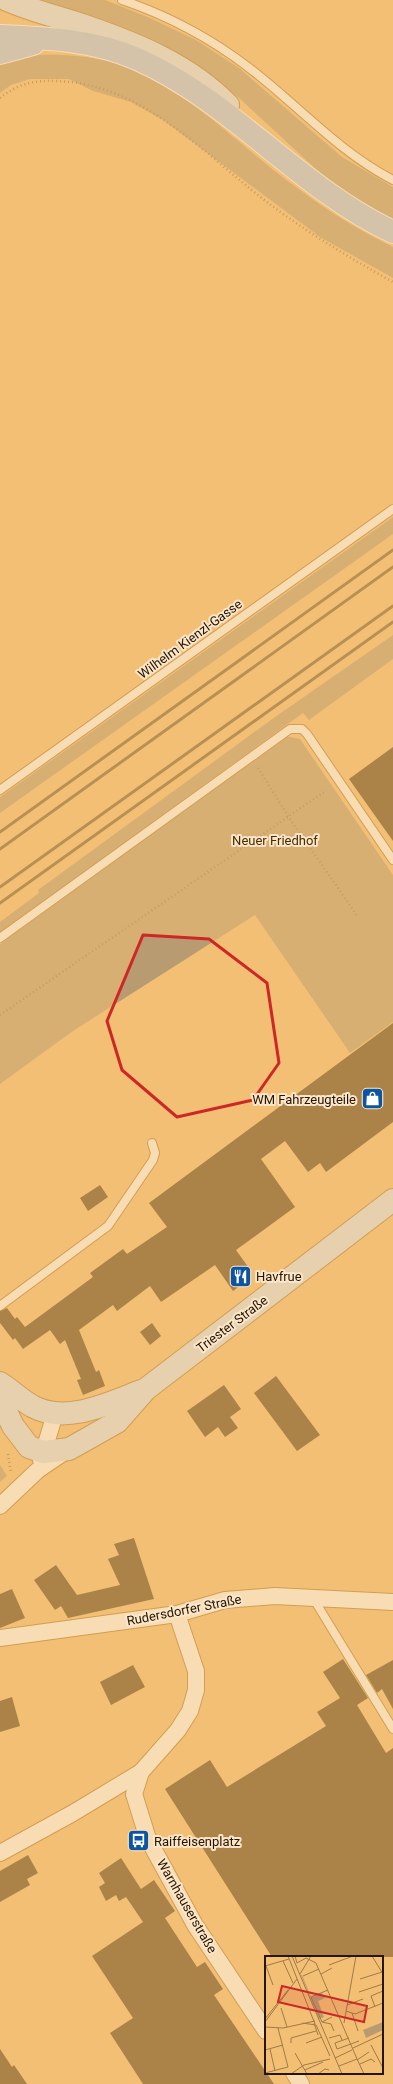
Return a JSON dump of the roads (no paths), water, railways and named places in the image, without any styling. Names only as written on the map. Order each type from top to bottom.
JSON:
[{"type":"main road","points":[[0,36],[86,43],[137,59],[193,90],[322,189],[393,232]]},
{"type":"main road","points":[[0,53],[49,40]]},
{"type":"street","points":[[7,0],[129,42],[172,62],[220,98],[272,150]]},
{"type":"street","name":"Triester Straße","points":[[146,1389],[393,1200]]},
{"type":"street","points":[[0,1383],[33,1407],[56,1414],[93,1410],[146,1389]]},
{"type":"street","points":[[0,1506],[41,1461],[69,1449],[117,1422],[146,1389]]},
{"type":"street","points":[[0,1399],[13,1426],[41,1461]]},
{"type":"street","points":[[41,1461],[56,1414]]},
{"type":"street","name":"Rudersdorfer Straße","points":[[0,1638],[177,1614],[225,1600],[275,1596],[393,1602]]},
{"type":"street","name":"Warnhauserstraße","points":[[0,1853],[73,1813],[141,1772],[178,1730],[190,1712],[196,1690],[196,1671],[177,1614]]},
{"type":"street","name":"Warnhauserstraße","points":[[141,1772],[134,1794],[148,1839],[195,1925],[265,2030]]},
{"type":"street","points":[[295,2074],[301,2084]]},
{"type":"lane","points":[[122,0],[182,26],[227,52],[268,84],[344,150],[393,180]]},
{"type":"lane","name":"Wilhelm Kienzl-Gasse","points":[[0,790],[393,509]]},
{"type":"lane","points":[[0,938],[290,729],[302,729],[307,734],[393,860]]},
{"type":"lane","points":[[0,1306],[108,1226],[154,1160],[155,1153],[152,1143]]},
{"type":"lane","points":[[313,1598],[393,1729]]},
{"type":"railway","points":[[0,832],[393,550]]},
{"type":"railway","points":[[0,849],[393,567]]},
{"type":"railway","points":[[0,887],[393,606]]},
{"type":"railway","points":[[0,903],[393,622]]},
{"type":"place","name":"WM Fahrzeugteile","points":[[372,1099]]},
{"type":"place","name":"Havfrue","points":[[241,1276]]},
{"type":"place","name":"Raiffeisenplatz","points":[[138,1841]]},
{"type":"park label","name":"Neuer Friedhof","points":[[275,840]]}]
